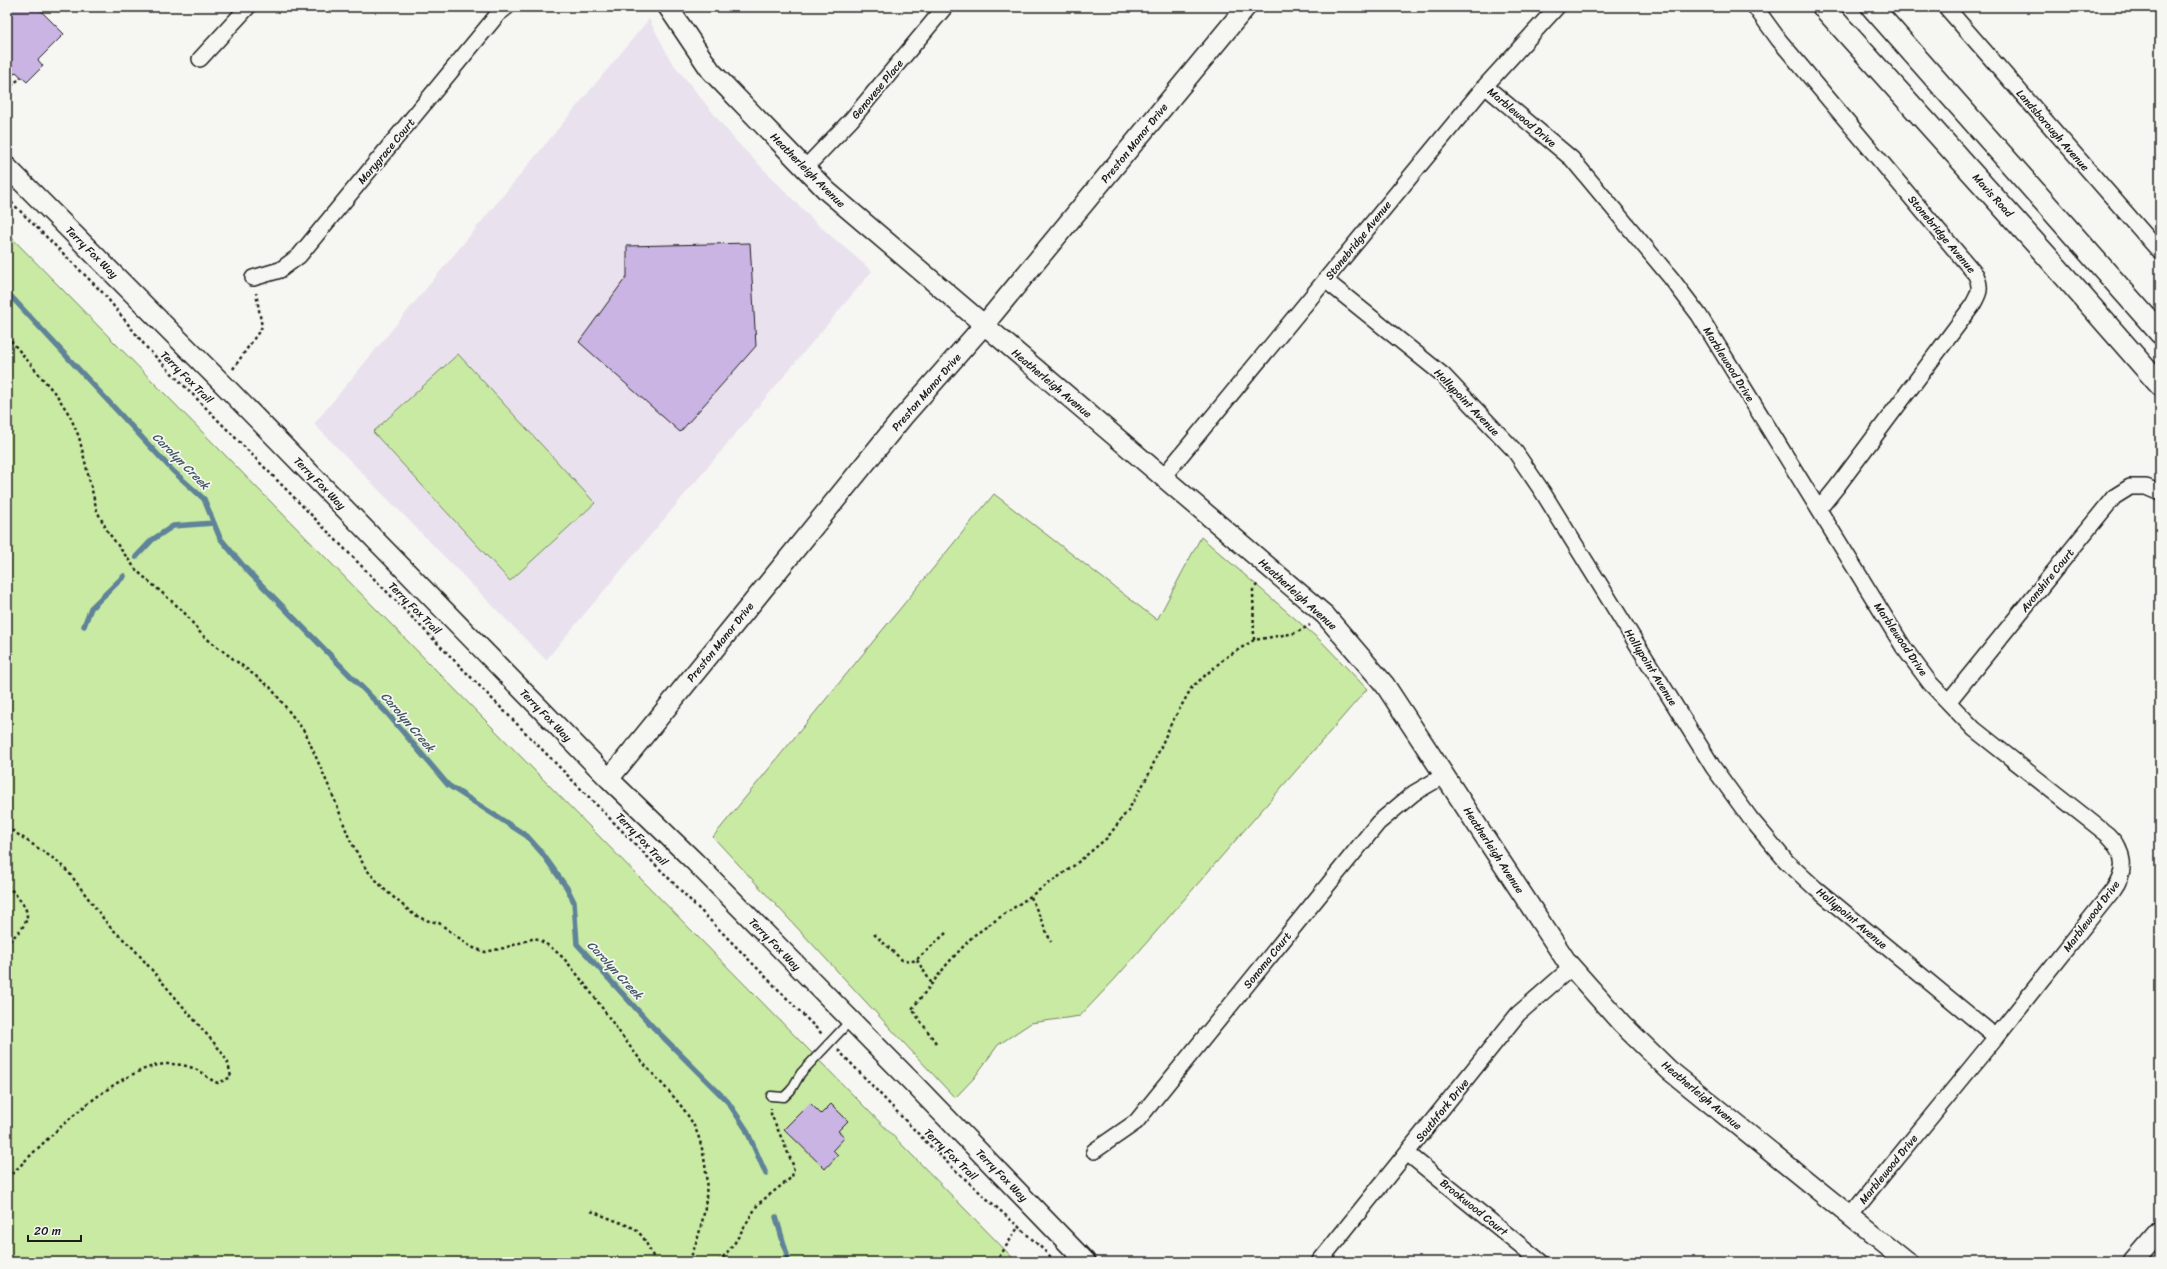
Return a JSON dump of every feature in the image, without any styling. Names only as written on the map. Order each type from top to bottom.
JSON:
[{"type":"main road","name":"Mavis Road","points":[[1823,7],[2046,255],[2160,386]]},
{"type":"main road","points":[[1872,7],[2160,333]]},
{"type":"street","points":[[200,59],[248,7]]},
{"type":"street","name":"Marygrace Court","points":[[253,278],[280,270],[299,256],[507,7]]},
{"type":"street","name":"Heatherleigh Avenue","points":[[668,7],[711,71],[827,191],[1325,615],[1385,685],[1520,892],[1572,967],[1622,1024],[1669,1070],[1907,1262]]},
{"type":"street","name":"Genovese Place","points":[[805,168],[851,120],[945,7]]},
{"type":"street","name":"Preston Manor Drive","points":[[609,779],[903,417],[984,325],[1246,7]]},
{"type":"street","name":"Stonebridge Avenue","points":[[1163,477],[1485,86],[1558,7]]},
{"type":"street","name":"Stonebridge Avenue","points":[[1755,7],[1779,40],[1976,275],[1980,284],[1980,293],[1972,306],[1836,488],[1818,508]]},
{"type":"street","name":"Landsborough Avenue","points":[[1946,7],[2160,252]]},
{"type":"street","name":"Marblewood Drive","points":[[1485,86],[1572,159],[1671,278],[1699,315],[1904,648],[1930,683],[1974,729],[2108,835],[2119,846],[2121,854],[2121,875],[2118,883],[1996,1037],[1850,1216]]},
{"type":"street","name":"Terry Fox Way","points":[[7,167],[223,384],[609,779],[695,862],[1086,1262]]},
{"type":"street","name":"Hollypoint Avenue","points":[[1325,280],[1443,375],[1514,450],[1542,491],[1713,767],[1750,818],[1786,862],[1835,906],[1996,1037]]},
{"type":"street","name":"Avonshire Court","points":[[1948,702],[2114,497],[2130,487],[2146,487],[2160,493]]},
{"type":"street","name":"Sonoma Court","points":[[1094,1151],[1136,1122],[1378,823],[1414,793],[1445,775]]},
{"type":"street","name":"Southfork Drive","points":[[1319,1262],[1518,1014],[1572,967]]},
{"type":"street","name":"Brookwood Court","points":[[1407,1153],[1541,1262]]},
{"type":"street","points":[[2133,1262],[2160,1231]]},
{"type":"lane","points":[[771,1096],[784,1097],[791,1090],[801,1073],[850,1021]]},
{"type":"path","points":[[7,90],[21,77]]},
{"type":"path","name":"Terry Fox Trail","points":[[7,198],[104,294],[148,348],[814,1026]]},
{"type":"path","points":[[223,384],[262,327],[253,278]]},
{"type":"path","points":[[7,336],[58,397],[70,416],[79,437],[97,512],[108,532],[137,571],[183,611],[212,644],[270,687],[305,732],[336,803],[349,838],[366,869],[385,890],[414,914],[425,920],[438,923],[471,947],[485,952],[504,948],[535,938],[544,942],[565,960],[638,1057],[683,1110],[692,1123],[699,1138],[708,1185],[702,1224],[689,1262]]},
{"type":"path","points":[[1254,640],[1253,590],[1270,568]]},
{"type":"path","points":[[936,1043],[912,1009],[973,936],[1071,868],[1107,838],[1129,809],[1148,776],[1170,726],[1192,687],[1225,658],[1254,640],[1296,633],[1325,615]]},
{"type":"path","points":[[7,827],[57,861],[70,874],[109,926],[134,949],[220,1050],[231,1071],[231,1077],[218,1083],[211,1080],[198,1070],[170,1064],[155,1066],[137,1072],[103,1092],[40,1146],[7,1178]]},
{"type":"path","points":[[7,885],[24,903],[27,914],[26,924],[22,930],[7,942]]},
{"type":"path","points":[[1031,897],[1051,942]]},
{"type":"path","points":[[874,934],[902,960],[917,960],[946,933]]},
{"type":"path","points":[[917,960],[932,984]]},
{"type":"path","name":"Terry Fox Trail","points":[[841,1053],[937,1152],[1019,1226],[1056,1262]]},
{"type":"path","points":[[719,1262],[734,1244],[758,1204],[792,1177],[794,1167],[771,1114],[771,1096]]},
{"type":"path","points":[[996,1262],[1019,1226],[1035,1209]]},
{"type":"path","points":[[591,1211],[634,1228],[642,1238],[656,1262]]},
{"type":"shaded area","points":[[649,19],[671,61],[735,140],[816,223],[872,271],[546,660],[314,424]]},
{"type":"green space","points":[[7,233],[1017,1262],[7,1262]]},
{"type":"green space","points":[[458,354],[595,503],[510,581],[373,432]]},
{"type":"green space","points":[[994,494],[1157,620],[1201,537],[1322,642],[1367,689],[1115,979],[1080,1016],[1031,1023],[998,1045],[974,1078],[955,1098],[713,837]]},
{"type":"building","points":[[7,7],[37,7],[64,34],[38,60],[43,66],[27,82],[16,72],[7,81]]},
{"type":"building","points":[[750,243],[756,346],[680,432],[579,342],[627,276],[627,246]]},
{"type":"building","points":[[810,1103],[821,1114],[831,1104],[848,1121],[838,1131],[845,1137],[833,1150],[838,1155],[825,1169],[784,1129]]},
{"type":"waterway","name":"Carolyn Creek","points":[[7,292],[173,471],[204,499],[220,538],[245,568],[387,713],[448,785],[527,836],[542,853],[567,888],[574,902],[577,944],[653,1027],[728,1102],[746,1129],[766,1174]]},
{"type":"waterway","points":[[136,557],[152,540],[173,526],[214,523]]},
{"type":"waterway","points":[[84,626],[91,608],[124,576]]},
{"type":"waterway","name":"Carolyn Creek","points":[[776,1217],[789,1262]]}]
